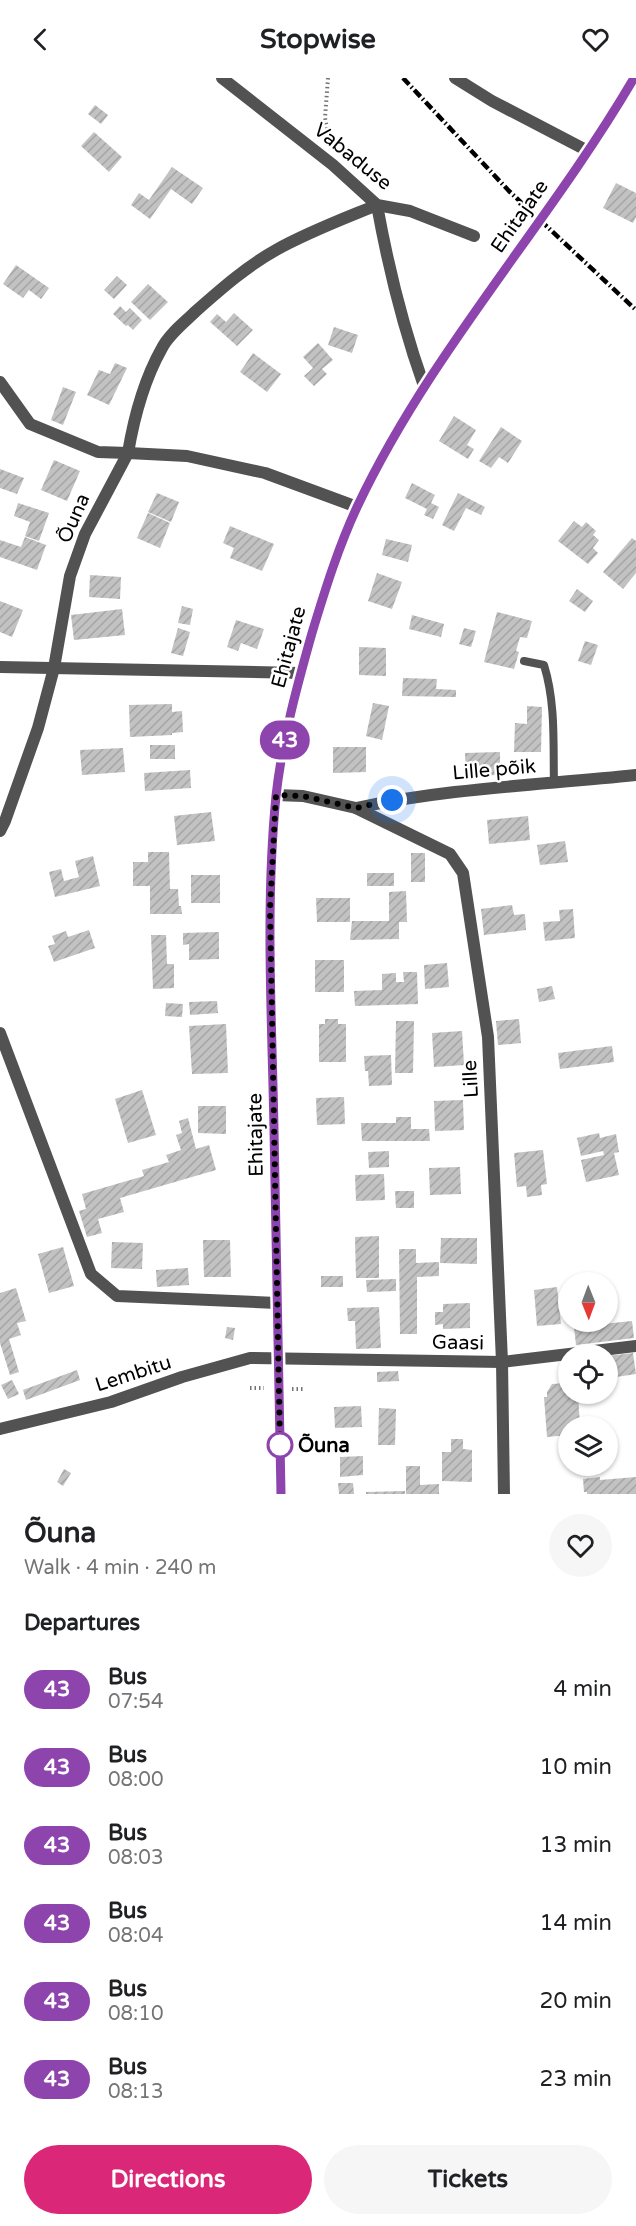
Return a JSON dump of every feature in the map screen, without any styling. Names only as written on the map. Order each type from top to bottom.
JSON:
[{"type":"street","name":"Vabaduse","points":[[222,78],[333,165],[377,205],[410,211],[474,236]]},
{"type":"street","points":[[455,78],[588,151]]},
{"type":"street","name":"Ehitajate","points":[[281,1494],[270,909],[276,795],[287,728],[300,673],[323,594],[357,507],[403,420],[458,333],[588,151],[634,78]]},
{"type":"street","points":[[377,205],[384,245],[407,338],[424,386]]},
{"type":"street","name":"Õuna","points":[[0,831],[38,728],[54,668],[70,576],[85,534],[128,453],[133,423],[145,384],[163,346],[221,288],[275,250],[377,205]]},
{"type":"street","points":[[0,382],[30,424],[98,452],[187,456],[265,473],[357,507]]},
{"type":"street","points":[[0,667],[300,673]]},
{"type":"street","name":"Lille põik","points":[[356,808],[392,800],[461,790],[554,784],[636,775]]},
{"type":"street","name":"Lille","points":[[276,795],[303,796],[356,808],[450,854],[463,873],[488,1037],[502,1362],[504,1494]]},
{"type":"street","points":[[0,1033],[92,1274],[117,1296],[278,1303]]},
{"type":"street","name":"Gaasi","points":[[278,1359],[502,1362],[636,1346]]},
{"type":"street","name":"Lembitu","points":[[0,1428],[111,1401],[182,1377],[250,1359],[278,1359]]},
{"type":"lane","points":[[525,661],[544,665],[548,679],[554,710],[554,784]]},
{"type":"path","points":[[328,78],[325,118],[333,165]]},
{"type":"building","points":[[95,105],[108,115],[101,124],[88,114]]},
{"type":"building","points":[[94,132],[122,157],[109,172],[81,146]]},
{"type":"building","points":[[172,167],[203,188],[192,204],[171,189],[150,219],[131,205],[139,193],[149,200]]},
{"type":"building","points":[[616,183],[636,193],[636,217],[633,223],[603,208]]},
{"type":"building","points":[[16,265],[49,288],[41,299],[29,290],[23,298],[3,284]]},
{"type":"building","points":[[117,276],[127,285],[114,299],[104,290]]},
{"type":"building","points":[[148,284],[168,302],[150,320],[131,302]]},
{"type":"building","points":[[120,306],[126,312],[130,308],[142,320],[133,330],[113,314]]},
{"type":"building","points":[[234,313],[253,330],[237,346],[210,322],[217,314],[226,322]]},
{"type":"building","points":[[334,327],[358,335],[352,353],[328,345]]},
{"type":"building","points":[[318,343],[333,360],[322,369],[327,374],[314,386],[304,376],[313,368],[303,357]]},
{"type":"building","points":[[253,353],[281,374],[267,392],[240,372]]},
{"type":"building","points":[[115,363],[127,368],[109,405],[87,395],[99,370],[110,374]]},
{"type":"building","points":[[63,387],[76,392],[63,425],[51,420]]},
{"type":"building","points":[[454,416],[476,430],[467,445],[474,449],[468,459],[439,441]]},
{"type":"building","points":[[501,427],[522,441],[508,463],[499,457],[491,468],[479,461]]},
{"type":"building","points":[[54,460],[80,471],[67,501],[41,490]]},
{"type":"building","points":[[0,469],[24,478],[17,494],[0,488]]},
{"type":"building","points":[[412,483],[435,495],[431,503],[439,507],[433,519],[424,515],[427,509],[405,498]]},
{"type":"building","points":[[157,493],[179,502],[171,522],[148,512]]},
{"type":"building","points":[[458,493],[485,507],[481,515],[466,508],[454,531],[442,525]]},
{"type":"building","points":[[18,503],[49,513],[39,541],[25,536],[30,522],[14,516]]},
{"type":"building","points":[[148,513],[170,523],[160,548],[137,538]]},
{"type":"building","points":[[574,521],[582,527],[586,522],[596,531],[593,535],[599,540],[593,548],[598,553],[588,564],[558,541]]},
{"type":"building","points":[[230,526],[274,544],[262,571],[230,558],[234,548],[223,543]]},
{"type":"building","points":[[25,537],[46,545],[37,570],[0,557],[0,540],[21,547]]},
{"type":"building","points":[[632,538],[636,541],[636,573],[623,589],[603,572]]},
{"type":"building","points":[[386,539],[412,545],[408,562],[382,555]]},
{"type":"building","points":[[377,573],[402,582],[392,609],[368,601]]},
{"type":"building","points":[[90,575],[121,577],[120,599],[89,597]]},
{"type":"building","points":[[577,589],[593,601],[585,612],[569,601]]},
{"type":"building","points":[[0,601],[23,610],[12,637],[0,632]]},
{"type":"building","points":[[182,606],[193,609],[190,625],[178,623]]},
{"type":"building","points":[[122,609],[125,635],[74,640],[71,615]]},
{"type":"building","points":[[497,612],[532,621],[527,638],[520,637],[514,669],[484,662]]},
{"type":"building","points":[[412,615],[444,624],[441,637],[409,629]]},
{"type":"building","points":[[236,620],[264,629],[257,649],[241,643],[238,651],[227,647]]},
{"type":"building","points":[[178,628],[190,632],[183,656],[171,653]]},
{"type":"building","points":[[464,628],[476,631],[471,647],[459,644]]},
{"type":"building","points":[[585,641],[598,645],[591,665],[578,661]]},
{"type":"building","points":[[359,647],[386,648],[386,676],[359,675]]},
{"type":"building","points":[[403,678],[437,679],[436,689],[456,690],[456,697],[402,696]]},
{"type":"building","points":[[373,703],[389,706],[382,740],[366,736]]},
{"type":"building","points":[[172,704],[172,712],[182,711],[183,732],[172,733],[172,735],[130,737],[129,705]]},
{"type":"building","points":[[527,706],[542,707],[541,752],[514,752],[515,723],[527,724]]},
{"type":"building","points":[[150,745],[175,745],[175,759],[150,759]]},
{"type":"building","points":[[333,747],[366,747],[366,772],[333,773]]},
{"type":"building","points":[[123,748],[125,772],[82,775],[80,750]]},
{"type":"building","points":[[500,752],[500,775],[466,776],[465,753]]},
{"type":"building","points":[[190,770],[191,788],[145,791],[144,773]]},
{"type":"building","points":[[211,812],[215,841],[177,845],[174,816]]},
{"type":"building","points":[[528,816],[530,840],[489,844],[487,820]]},
{"type":"building","points":[[565,841],[568,862],[540,865],[537,845]]},
{"type":"building","points":[[148,852],[169,852],[170,889],[178,889],[182,914],[150,914],[150,886],[133,886],[133,862],[148,862]]},
{"type":"building","points":[[411,853],[425,853],[425,882],[411,882]]},
{"type":"building","points":[[93,856],[100,886],[55,897],[49,872],[61,869],[64,881],[79,877],[75,861]]},
{"type":"building","points":[[367,873],[394,873],[394,886],[367,886]]},
{"type":"building","points":[[191,875],[220,875],[220,903],[191,903]]},
{"type":"building","points":[[406,891],[407,922],[399,922],[399,939],[350,940],[352,921],[389,921],[389,892]]},
{"type":"building","points":[[316,898],[350,898],[350,922],[317,922]]},
{"type":"building","points":[[512,905],[514,915],[525,914],[526,930],[484,935],[481,909]]},
{"type":"building","points":[[573,909],[575,938],[545,941],[543,922],[560,921],[559,910]]},
{"type":"building","points":[[89,930],[95,948],[54,962],[48,946],[55,944],[52,936],[66,931],[68,937]]},
{"type":"building","points":[[219,932],[219,959],[189,960],[189,944],[183,945],[183,933]]},
{"type":"building","points":[[151,935],[166,935],[167,964],[174,964],[174,988],[153,989]]},
{"type":"building","points":[[315,960],[344,960],[344,992],[315,992]]},
{"type":"building","points":[[447,963],[449,987],[425,989],[424,965]]},
{"type":"building","points":[[403,972],[417,972],[418,1004],[355,1006],[354,991],[382,990],[382,974],[396,973],[396,982],[404,982]]},
{"type":"building","points":[[552,986],[555,999],[539,1002],[537,989]]},
{"type":"building","points":[[217,1001],[218,1013],[190,1015],[189,1002]]},
{"type":"building","points":[[166,1003],[183,1004],[182,1017],[165,1016]]},
{"type":"building","points":[[325,1019],[338,1019],[338,1024],[346,1024],[346,1062],[319,1062],[319,1024],[325,1024]]},
{"type":"building","points":[[519,1019],[521,1043],[498,1045],[496,1021]]},
{"type":"building","points":[[396,1021],[414,1021],[413,1073],[395,1073]]},
{"type":"building","points":[[226,1024],[228,1073],[192,1074],[189,1026]]},
{"type":"building","points":[[462,1031],[464,1065],[434,1067],[432,1033]]},
{"type":"building","points":[[612,1046],[614,1062],[560,1069],[558,1053]]},
{"type":"building","points":[[391,1055],[392,1085],[369,1086],[364,1056]]},
{"type":"building","points":[[142,1090],[156,1135],[128,1143],[115,1099]]},
{"type":"building","points":[[344,1097],[345,1124],[317,1125],[316,1098]]},
{"type":"building","points":[[463,1100],[464,1130],[435,1131],[434,1101]]},
{"type":"building","points":[[198,1106],[226,1106],[226,1134],[198,1133]]},
{"type":"building","points":[[396,1117],[411,1117],[411,1129],[429,1129],[430,1141],[362,1141],[361,1123],[396,1123]]},
{"type":"building","points":[[188,1118],[196,1149],[209,1145],[216,1170],[120,1198],[124,1212],[98,1219],[102,1233],[87,1237],[79,1211],[86,1209],[82,1194],[144,1176],[142,1170],[169,1162],[166,1155],[181,1150],[176,1135],[182,1133],[179,1121]]},
{"type":"building","points":[[599,1133],[600,1138],[616,1134],[619,1152],[614,1153],[619,1175],[586,1182],[581,1160],[604,1155],[603,1151],[581,1156],[577,1138]]},
{"type":"building","points":[[543,1150],[547,1184],[541,1185],[542,1195],[527,1197],[526,1186],[517,1187],[514,1153]]},
{"type":"building","points":[[389,1151],[389,1167],[369,1168],[368,1152]]},
{"type":"building","points":[[460,1167],[461,1194],[430,1195],[429,1168]]},
{"type":"building","points":[[384,1174],[385,1200],[356,1201],[355,1175]]},
{"type":"building","points":[[395,1191],[414,1191],[414,1208],[396,1208]]},
{"type":"building","points":[[379,1236],[379,1278],[356,1278],[355,1237]]},
{"type":"building","points":[[441,1238],[477,1238],[477,1264],[440,1263]]},
{"type":"building","points":[[203,1240],[230,1240],[231,1277],[204,1277]]},
{"type":"building","points":[[112,1242],[143,1243],[142,1269],[111,1268]]},
{"type":"building","points":[[63,1247],[74,1286],[49,1293],[38,1254]]},
{"type":"building","points":[[399,1249],[416,1249],[416,1263],[439,1262],[439,1276],[417,1277],[417,1334],[400,1334]]},
{"type":"building","points":[[188,1268],[189,1285],[157,1287],[156,1270]]},
{"type":"building","points":[[321,1276],[343,1276],[343,1287],[321,1287]]},
{"type":"building","points":[[396,1279],[396,1291],[367,1292],[366,1280]]},
{"type":"building","points":[[557,1287],[558,1324],[537,1326],[534,1290]]},
{"type":"building","points":[[16,1288],[26,1321],[17,1323],[21,1335],[9,1339],[19,1372],[10,1375],[0,1343],[0,1293]]},
{"type":"building","points":[[470,1303],[470,1328],[443,1329],[443,1324],[435,1325],[435,1312],[443,1312],[443,1304]]},
{"type":"building","points":[[379,1307],[381,1348],[356,1349],[355,1321],[348,1321],[347,1308]]},
{"type":"building","points":[[632,1321],[634,1338],[576,1344],[575,1332],[618,1332],[618,1322]]},
{"type":"building","points":[[227,1327],[235,1328],[233,1340],[225,1338]]},
{"type":"building","points":[[633,1353],[636,1374],[618,1377],[618,1355]]},
{"type":"building","points":[[77,1370],[80,1380],[26,1400],[23,1390]]},
{"type":"building","points":[[398,1371],[399,1381],[377,1382],[377,1372]]},
{"type":"building","points":[[12,1380],[19,1394],[8,1399],[1,1385]]},
{"type":"building","points":[[552,1384],[558,1384],[558,1404],[579,1404],[579,1416],[558,1416],[558,1436],[547,1437],[544,1397],[547,1397]]},
{"type":"building","points":[[361,1406],[362,1427],[335,1428],[334,1407]]},
{"type":"building","points":[[379,1408],[396,1409],[395,1445],[378,1445]]},
{"type":"building","points":[[451,1439],[463,1439],[463,1449],[472,1450],[472,1482],[442,1481],[442,1452],[451,1452]]},
{"type":"building","points":[[363,1456],[363,1475],[340,1477],[340,1457]]},
{"type":"building","points":[[406,1466],[420,1466],[420,1485],[439,1484],[439,1494],[406,1494]]},
{"type":"building","points":[[64,1469],[71,1473],[63,1486],[57,1482]]},
{"type":"building","points":[[600,1477],[600,1480],[636,1477],[636,1494],[587,1494],[584,1492],[583,1479]]},
{"type":"building","points":[[338,1483],[353,1483],[354,1494],[339,1494]]},
{"type":"building","points":[[405,1491],[405,1494],[366,1494],[366,1492]]},
{"type":"railway","points":[[403,78],[509,191],[636,310]]},
{"type":"bus line","name":"43","points":[[281,1494],[270,909],[276,795],[287,728],[300,673],[323,594],[357,507],[403,420],[458,333],[588,151],[634,78]]},
{"type":"place","name":"Õuna","points":[[280,1445]]},
{"type":"route","points":[[280,1445],[270,909],[276,795],[303,796],[356,808],[392,800]]}]
